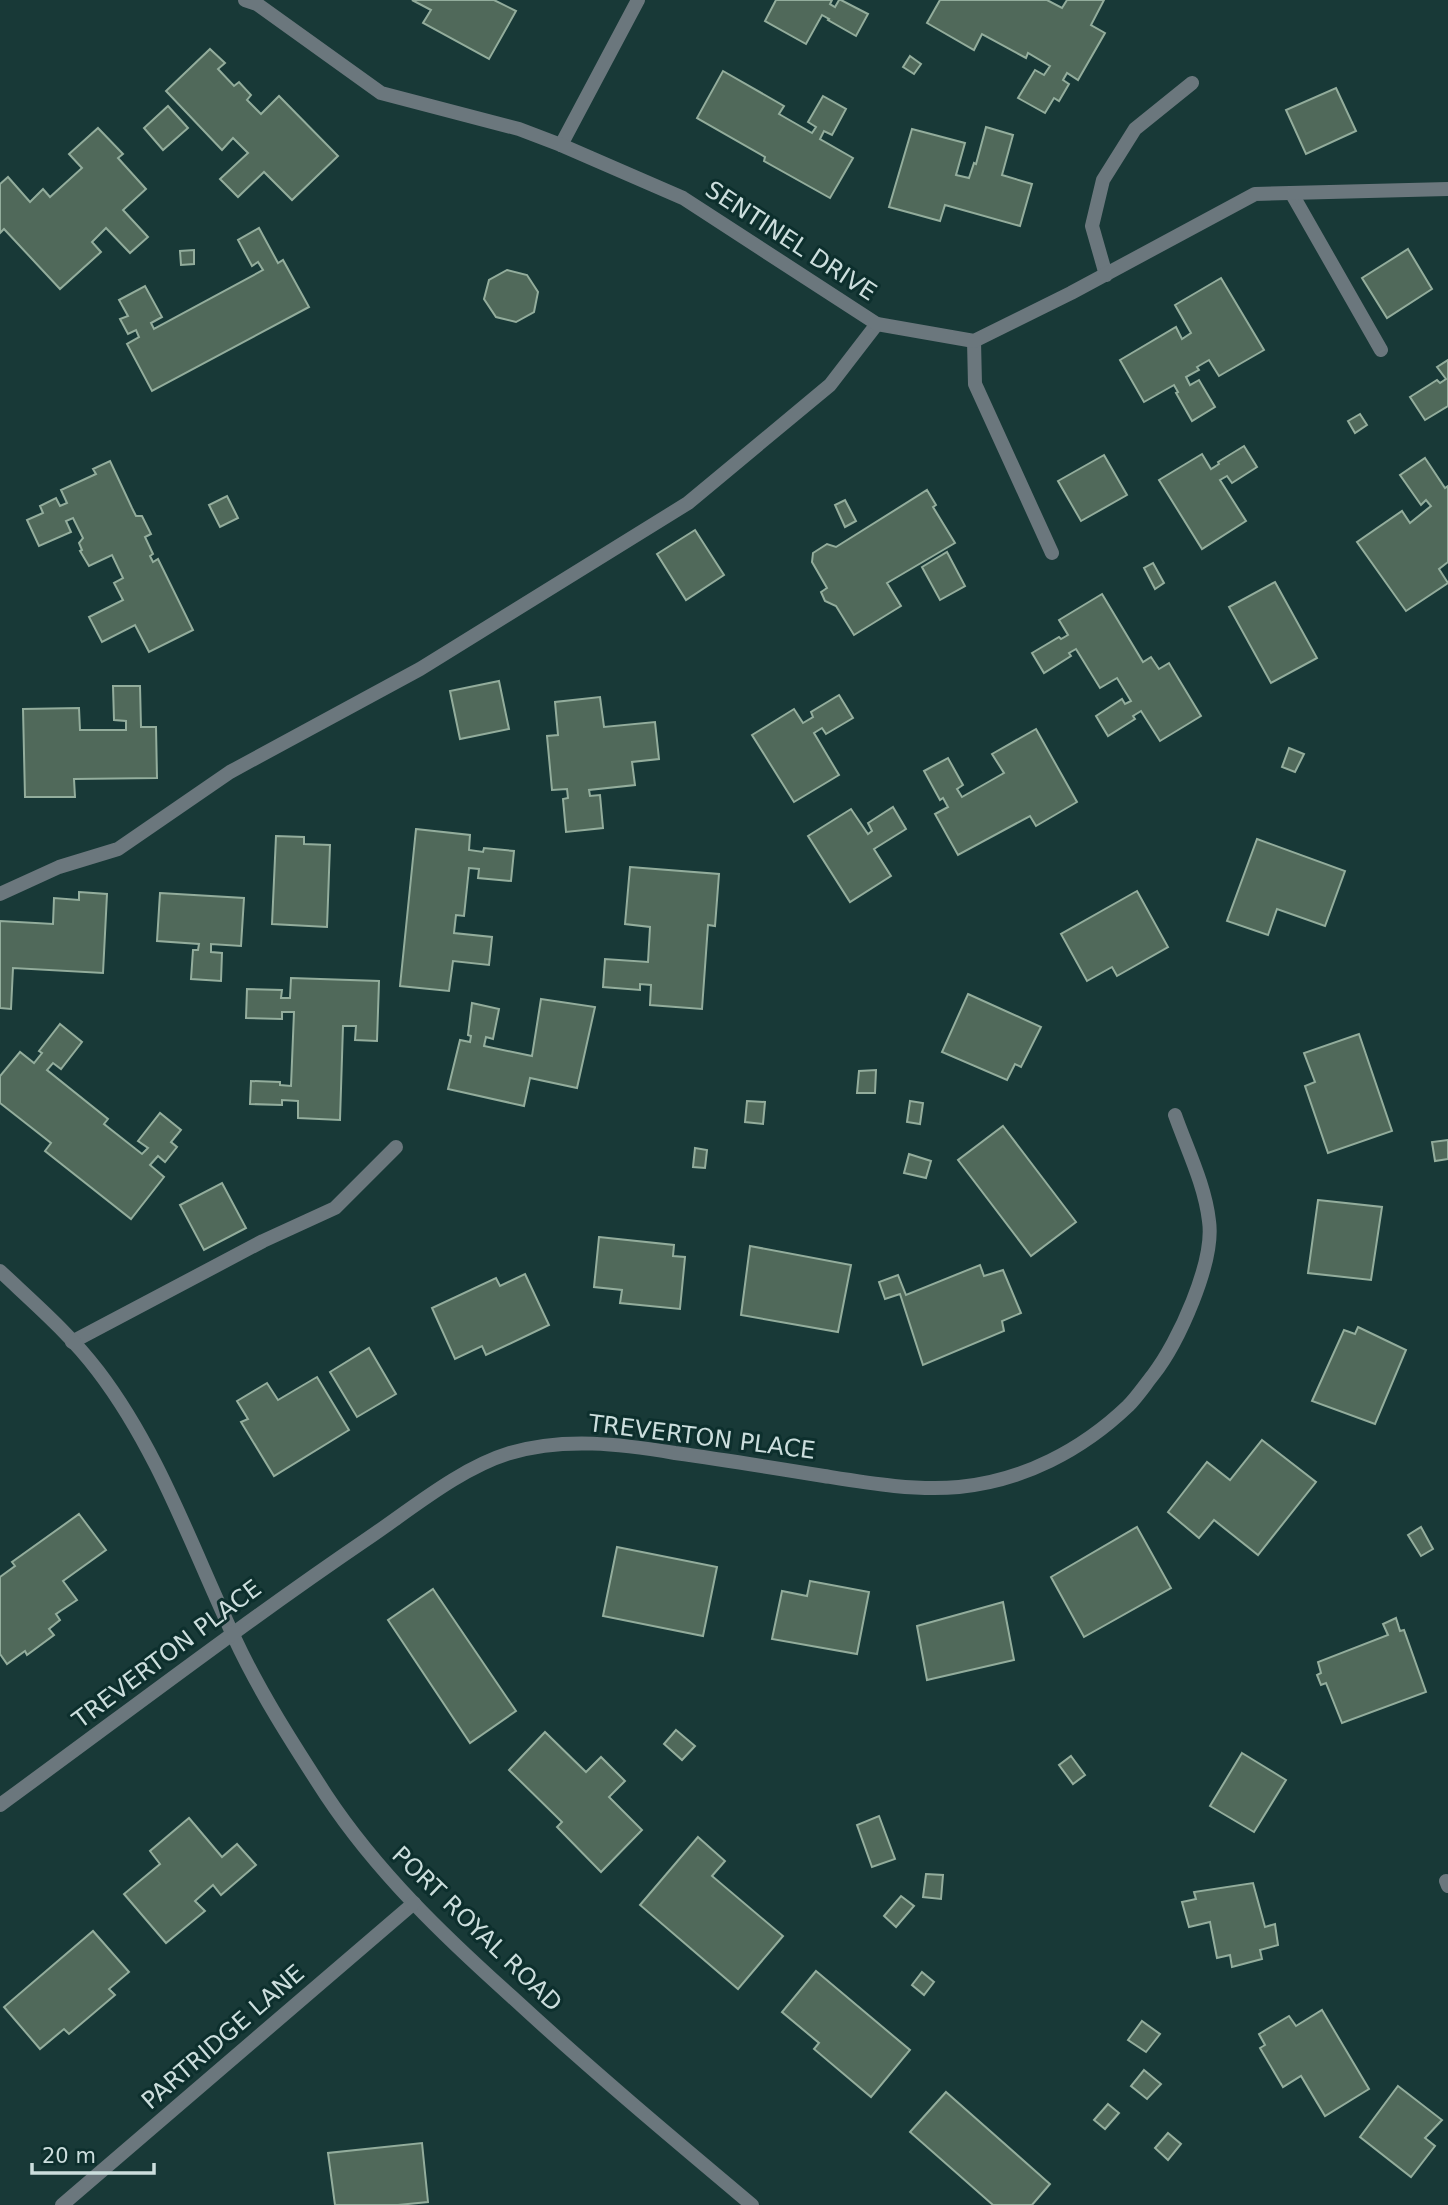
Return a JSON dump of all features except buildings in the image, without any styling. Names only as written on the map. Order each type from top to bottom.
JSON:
[{"type":"street","name":"SENTINEL DRIVE","points":[[245,0],[257,4],[382,93],[519,129],[683,198],[877,324],[974,341]]},
{"type":"street","points":[[561,145],[638,0]]},
{"type":"street","points":[[1106,275],[1092,226],[1103,180],[1135,129],[1192,83]]},
{"type":"street","points":[[1052,553],[975,384],[974,341],[1106,275],[1255,194],[1448,189]]},
{"type":"street","points":[[1292,194],[1381,350]]},
{"type":"street","points":[[0,894],[59,867],[118,849],[230,772],[420,669],[688,503],[830,385],[877,324]]},
{"type":"street","name":"TREVERTON PLACE","points":[[0,1805],[172,1681],[232,1634],[439,1489],[507,1454],[570,1443],[621,1445],[865,1483],[957,1487],[1002,1479],[1069,1452],[1130,1404],[1160,1367],[1195,1297],[1206,1257],[1210,1223],[1175,1115]]},
{"type":"street","points":[[72,1342],[263,1241],[335,1208],[396,1147]]},
{"type":"street","name":"PORT ROYAL ROAD","points":[[0,1271],[98,1371],[144,1443],[201,1559],[232,1634],[258,1687],[328,1797],[377,1864],[460,1950],[588,2067],[752,2205]]},
{"type":"street","name":"PARTRIDGE LANE","points":[[62,2205],[414,1903]]}]
